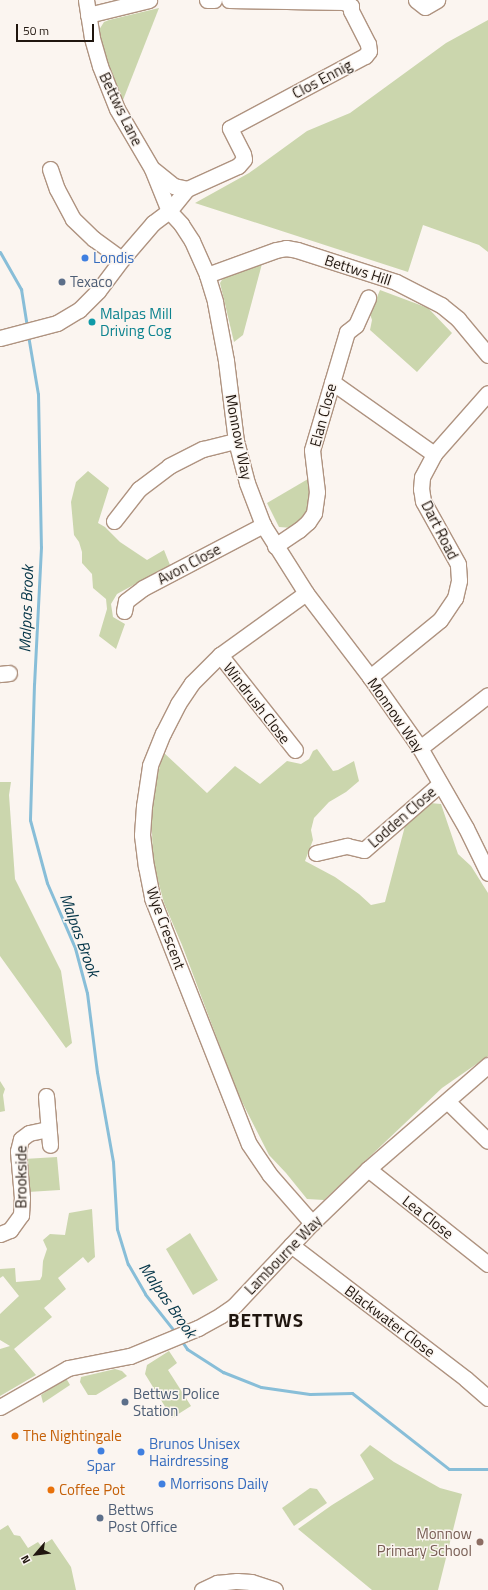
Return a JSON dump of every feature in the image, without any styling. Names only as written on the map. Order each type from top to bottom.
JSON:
[{"type":"street","name":"Bettws Lane","points":[[86,0],[100,66],[117,109],[152,168],[169,211]]},
{"type":"street","points":[[88,15],[149,0]]},
{"type":"street","points":[[207,0],[214,0]]},
{"type":"street","points":[[229,0],[355,3]]},
{"type":"street","points":[[416,0],[425,7],[437,0]]},
{"type":"street","name":"Clos Ennig","points":[[187,190],[228,172],[238,166],[244,159],[244,154],[230,128],[365,56],[369,51],[368,44],[351,11],[355,3]]},
{"type":"street","name":"Bettws Lane","points":[[152,168],[174,186],[187,190]]},
{"type":"street","points":[[50,170],[57,189],[73,219],[94,239],[122,259]]},
{"type":"street","points":[[0,338],[45,327],[70,317],[79,310],[98,291],[153,222],[169,211],[187,190]]},
{"type":"street","name":"Monnow Way","points":[[169,211],[181,224],[192,241],[207,275],[215,302],[226,360],[236,442],[247,484],[263,525],[306,593],[370,677],[420,748],[466,828],[488,873]]},
{"type":"street","name":"Bettws Hill","points":[[207,275],[276,250],[286,248],[297,250],[396,282],[441,305],[458,319],[488,355]]},
{"type":"street","name":"Elan Close","points":[[275,546],[299,530],[308,522],[314,513],[317,492],[312,450],[347,332],[356,325],[368,298]]},
{"type":"street","points":[[332,382],[434,454]]},
{"type":"street","name":"Dart Road","points":[[370,677],[440,620],[455,598],[459,580],[458,564],[423,501],[421,489],[422,478],[434,454],[488,393]]},
{"type":"street","points":[[114,521],[139,489],[169,466],[203,449],[236,442]]},
{"type":"street","name":"Avon Close","points":[[124,611],[126,601],[143,588],[263,525]]},
{"type":"street","name":"Wye Crescent","points":[[306,593],[220,655],[192,683],[178,704],[163,733],[150,766],[144,806],[142,835],[152,898],[249,1144],[270,1175],[312,1223]]},
{"type":"street","name":"Windrush Close","points":[[220,655],[295,750]]},
{"type":"street","points":[[420,748],[488,695]]},
{"type":"street","name":"Lodden Close","points":[[316,853],[347,846],[364,850],[440,784]]},
{"type":"street","name":"Lambourne Way","points":[[0,1407],[68,1368],[130,1356],[185,1333],[221,1315],[234,1306],[312,1223],[368,1169],[488,1065]]},
{"type":"street","name":"Brookside","points":[[46,1096],[50,1145]]},
{"type":"street","points":[[447,1101],[488,1141]]},
{"type":"street","name":"Brookside","points":[[0,1234],[10,1230],[17,1224],[23,1207],[18,1151],[21,1139],[29,1133],[48,1129]]},
{"type":"street","name":"Lea Close","points":[[368,1169],[488,1264]]},
{"type":"street","name":"Blackwater Close","points":[[291,1245],[466,1379],[488,1398]]},
{"type":"street","points":[[202,1590],[218,1583],[237,1581],[251,1582],[275,1590]]},
{"type":"green space","points":[[159,8],[123,100],[107,63],[99,30],[104,22],[109,20]]},
{"type":"green space","points":[[488,20],[488,252],[479,245],[423,225],[408,272],[195,203],[249,173],[307,131],[350,113],[446,43]]},
{"type":"green space","points":[[263,260],[243,335],[234,342],[220,283],[226,274]]},
{"type":"green space","points":[[380,290],[428,308],[452,333],[417,372],[370,330],[372,320],[370,314]]},
{"type":"green space","points":[[88,471],[109,488],[98,523],[105,527],[120,542],[147,560],[164,550],[170,565],[117,594],[111,604],[113,617],[125,624],[116,649],[99,636],[107,609],[106,599],[93,588],[92,574],[82,563],[82,552],[79,542],[74,535],[71,502],[76,482]]},
{"type":"green space","points":[[308,479],[310,507],[303,520],[293,528],[279,527],[267,503]]},
{"type":"green space","points":[[317,749],[333,771],[338,770],[354,761],[359,781],[346,792],[329,802],[314,818],[311,830],[313,840],[305,861],[335,877],[359,894],[371,905],[385,902],[405,826],[419,809],[430,803],[441,804],[458,854],[471,866],[488,893],[488,1056],[442,1088],[324,1200],[307,1199],[269,1155],[237,1092],[182,945],[164,903],[153,862],[151,804],[163,752],[207,793],[235,766],[260,784],[287,761],[301,764],[309,759],[313,751]]},
{"type":"green space","points":[[0,782],[11,782],[9,795],[15,879],[61,971],[72,1043],[66,1048],[0,956]]},
{"type":"green space","points":[[0,1081],[5,1089],[3,1095],[5,1111],[0,1112]]},
{"type":"green space","points":[[57,1157],[60,1190],[28,1192],[24,1159]]},
{"type":"green space","points":[[92,1209],[95,1257],[88,1263],[83,1257],[58,1278],[66,1289],[44,1308],[52,1317],[14,1349],[36,1375],[0,1396],[0,1349],[10,1346],[0,1340],[0,1314],[19,1296],[3,1276],[0,1278],[0,1269],[15,1268],[16,1282],[40,1280],[42,1276],[43,1261],[47,1249],[43,1240],[50,1234],[65,1235],[69,1213]]},
{"type":"green space","points":[[190,1233],[218,1280],[193,1295],[166,1249]]},
{"type":"green space","points":[[169,1351],[177,1363],[168,1370],[191,1406],[172,1418],[145,1374],[147,1365]]},
{"type":"green space","points":[[115,1369],[122,1371],[127,1376],[96,1395],[88,1395],[80,1382],[81,1377]]},
{"type":"green space","points":[[66,1378],[70,1385],[43,1403],[41,1395]]},
{"type":"green space","points":[[370,1445],[394,1462],[440,1488],[462,1494],[438,1590],[372,1590],[298,1529],[332,1505],[374,1479],[360,1455]]},
{"type":"green space","points":[[310,1488],[317,1489],[327,1503],[294,1526],[282,1508]]},
{"type":"green space","points":[[8,1525],[14,1535],[20,1536],[28,1548],[38,1542],[41,1546],[52,1539],[71,1567],[76,1590],[0,1590],[0,1530]]},
{"type":"waterway","name":"Malpas Brook","points":[[0,252],[21,289],[27,326]]},
{"type":"waterway","name":"Malpas Brook","points":[[28,335],[38,394],[41,547],[34,684],[30,820],[47,883],[75,948],[87,993],[97,1072],[113,1162],[117,1229],[128,1264],[145,1294],[175,1332]]},
{"type":"waterway","name":"Malpas Brook","points":[[181,1340],[187,1349],[223,1372],[261,1387],[310,1394],[352,1393],[449,1469],[488,1469]]},
{"type":"place","name":"Londis","points":[[85,258]]},
{"type":"place","name":"Texaco","points":[[62,282]]},
{"type":"place","name":"Malpas Mill Driving Cog","points":[[92,322]]},
{"type":"place","name":"Bettws Police Station","points":[[125,1402]]},
{"type":"place","name":"The Nightingale","points":[[15,1436]]},
{"type":"place","name":"Spar","points":[[101,1451]]},
{"type":"place","name":"Brunos Unisex Hairdressing","points":[[141,1452]]},
{"type":"place","name":"Morrisons Daily","points":[[162,1484]]},
{"type":"place","name":"Coffee Pot","points":[[51,1490]]},
{"type":"place","name":"Bettws Post Office","points":[[100,1518]]},
{"type":"place","name":"Monnow Primary School","points":[[480,1542]]},
{"type":"district","name":"BETTWS","points":[[266,1320]]}]
